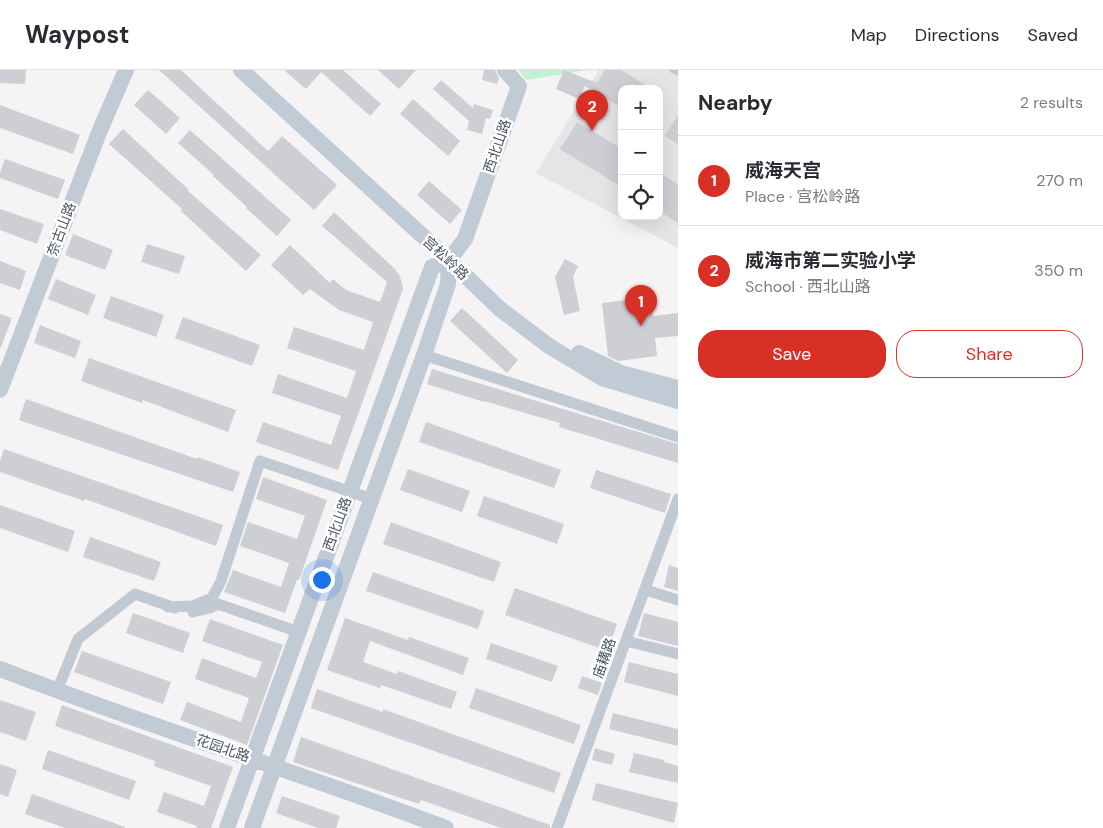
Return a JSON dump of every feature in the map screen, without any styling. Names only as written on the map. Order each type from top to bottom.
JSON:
[{"type":"main road","name":"奈古山路","points":[[0,390],[100,130],[126,70]]},
{"type":"main road","name":"宫松岭路","points":[[241,70],[452,256],[500,308],[549,346],[602,378],[678,401]]},
{"type":"main road","points":[[256,70],[452,256],[471,268],[547,338],[621,373],[678,388]]},
{"type":"main road","name":"西北山路","points":[[227,828],[432,267],[452,256],[465,239],[519,86],[505,70]]},
{"type":"main road","name":"西北山路","points":[[252,828],[424,355],[448,284],[452,256]]},
{"type":"main road","name":"花园北路","points":[[0,669],[57,692],[253,758],[438,827]]},
{"type":"street","points":[[424,355],[678,437]]},
{"type":"street","points":[[168,607],[192,606],[212,598],[221,581],[260,461],[372,499]]},
{"type":"street","name":"庙耩路","points":[[557,828],[678,499]]},
{"type":"street","points":[[646,590],[678,600]]},
{"type":"street","points":[[57,692],[78,640],[135,594],[168,607],[190,612],[210,608],[218,604],[299,632]]},
{"type":"street","points":[[626,641],[678,654]]},
{"type":"lane","points":[[672,70],[678,74]]},
{"type":"shaded area","points":[[599,70],[678,70],[678,248],[625,220],[663,220],[663,85],[618,85],[618,216],[536,173]]},
{"type":"green space","points":[[519,70],[588,70],[526,80]]},
{"type":"building","points":[[0,70],[26,70],[25,84],[0,83]]},
{"type":"building","points":[[159,70],[181,70],[268,151],[282,136],[337,185],[314,210]]},
{"type":"building","points":[[284,70],[343,70],[381,104],[370,116],[321,72],[306,89]]},
{"type":"building","points":[[378,70],[416,70],[399,89]]},
{"type":"building","points":[[484,70],[495,70],[499,78],[497,84],[482,80]]},
{"type":"building","points":[[564,70],[597,83],[605,70],[621,70],[645,85],[618,85],[618,106],[585,86],[579,99],[556,89]]},
{"type":"building","points":[[441,80],[473,108],[474,104],[493,110],[490,119],[486,118],[482,134],[467,130],[469,121],[433,89]]},
{"type":"building","points":[[148,90],[180,118],[166,134],[134,105]]},
{"type":"building","points":[[413,99],[460,141],[448,156],[400,114]]},
{"type":"building","points":[[0,105],[80,135],[73,154],[0,128]]},
{"type":"building","points":[[678,115],[678,144],[665,136]]},
{"type":"building","points":[[577,122],[618,147],[618,185],[560,149]]},
{"type":"building","points":[[123,129],[188,191],[261,255],[246,271],[181,211],[182,209],[109,144]]},
{"type":"building","points":[[190,130],[291,220],[277,236],[178,143]]},
{"type":"building","points":[[5,159],[65,180],[58,199],[0,178]]},
{"type":"building","points":[[663,175],[678,184],[678,223],[663,214]]},
{"type":"building","points":[[429,181],[462,210],[450,224],[417,195]]},
{"type":"building","points":[[0,209],[44,224],[37,244],[0,230]]},
{"type":"building","points":[[334,212],[395,269],[400,276],[403,289],[338,470],[256,442],[263,422],[331,445],[341,416],[272,393],[278,374],[347,398],[356,371],[287,348],[294,327],[364,350],[373,322],[339,310],[310,289],[303,295],[271,265],[290,245],[330,283],[333,279],[346,290],[380,302],[387,282],[322,226]]},
{"type":"building","points":[[73,234],[113,250],[105,270],[65,255]]},
{"type":"building","points":[[147,244],[185,256],[179,274],[141,262]]},
{"type":"building","points":[[565,259],[578,266],[573,277],[580,311],[564,315],[555,277]]},
{"type":"building","points":[[0,261],[26,271],[20,290],[0,283]]},
{"type":"building","points":[[56,279],[96,295],[88,315],[48,299]]},
{"type":"building","points":[[111,296],[164,315],[156,337],[103,318]]},
{"type":"building","points":[[650,297],[653,316],[678,313],[678,336],[655,338],[657,356],[618,361],[608,356],[602,303]]},
{"type":"building","points":[[462,308],[518,360],[507,373],[450,321]]},
{"type":"building","points":[[0,314],[12,318],[1,347],[0,347]]},
{"type":"building","points":[[183,317],[260,345],[252,366],[175,338]]},
{"type":"building","points":[[40,325],[81,341],[75,358],[34,343]]},
{"type":"building","points":[[89,358],[236,410],[228,432],[143,400],[142,403],[81,381]]},
{"type":"building","points":[[432,369],[678,444],[678,463],[559,427],[560,423],[427,384]]},
{"type":"building","points":[[26,399],[197,459],[197,457],[240,472],[233,492],[19,420]]},
{"type":"building","points":[[426,422],[561,470],[554,488],[419,442]]},
{"type":"building","points":[[4,449],[223,525],[216,546],[85,499],[84,501],[0,472],[0,461]]},
{"type":"building","points":[[408,469],[470,491],[462,512],[400,490]]},
{"type":"building","points":[[596,470],[671,494],[665,513],[590,488]]},
{"type":"building","points":[[263,477],[327,500],[299,580],[297,580],[285,613],[224,592],[233,570],[281,587],[289,563],[240,546],[248,522],[297,539],[305,516],[256,499]]},
{"type":"building","points":[[484,496],[564,524],[557,544],[477,516]]},
{"type":"building","points":[[0,505],[75,531],[68,552],[0,528]]},
{"type":"building","points":[[391,522],[501,562],[494,582],[383,544]]},
{"type":"building","points":[[90,537],[161,562],[154,581],[83,557]]},
{"type":"building","points":[[669,565],[678,568],[678,591],[664,587]]},
{"type":"building","points":[[373,572],[484,611],[478,629],[366,591]]},
{"type":"building","points":[[515,588],[617,624],[608,651],[505,615]]},
{"type":"building","points":[[133,613],[190,633],[183,653],[126,633]]},
{"type":"building","points":[[644,613],[678,622],[678,646],[638,636]]},
{"type":"building","points":[[345,618],[408,640],[409,637],[469,658],[463,675],[370,641],[363,662],[397,674],[398,671],[457,692],[451,709],[381,685],[380,688],[327,670]]},
{"type":"building","points":[[210,619],[283,645],[247,745],[180,720],[187,702],[241,722],[249,698],[195,679],[202,658],[256,678],[262,662],[202,641]]},
{"type":"building","points":[[491,643],[558,666],[552,682],[486,659]]},
{"type":"building","points":[[82,651],[171,682],[163,704],[74,672]]},
{"type":"building","points":[[629,662],[678,674],[678,696],[624,682]]},
{"type":"building","points":[[582,676],[602,683],[598,695],[578,688]]},
{"type":"building","points":[[476,688],[581,725],[574,744],[469,708]]},
{"type":"building","points":[[317,689],[383,712],[383,709],[561,773],[554,793],[311,708]]},
{"type":"building","points":[[0,700],[36,712],[26,741],[0,732]]},
{"type":"building","points":[[62,705],[233,767],[211,828],[196,828],[197,826],[157,812],[164,792],[204,806],[211,786],[154,766],[155,761],[55,726]]},
{"type":"building","points":[[613,713],[678,729],[678,746],[609,729]]},
{"type":"building","points":[[301,737],[550,825],[550,828],[501,828],[421,800],[419,804],[293,762]]},
{"type":"building","points":[[595,748],[615,754],[612,765],[592,760]]},
{"type":"building","points":[[48,750],[136,781],[129,800],[42,769]]},
{"type":"building","points":[[634,753],[664,760],[664,762],[678,766],[678,783],[629,772]]},
{"type":"building","points":[[0,764],[17,770],[8,797],[0,794]]},
{"type":"building","points":[[596,783],[678,803],[674,823],[592,800]]},
{"type":"building","points":[[32,794],[125,828],[65,828],[25,814]]},
{"type":"building","points":[[282,796],[340,816],[336,828],[318,828],[276,813]]},
{"type":"place","name":"威海市第二实验小学","points":[[592,131]]},
{"type":"place","name":"威海天宫","points":[[641,326]]}]
